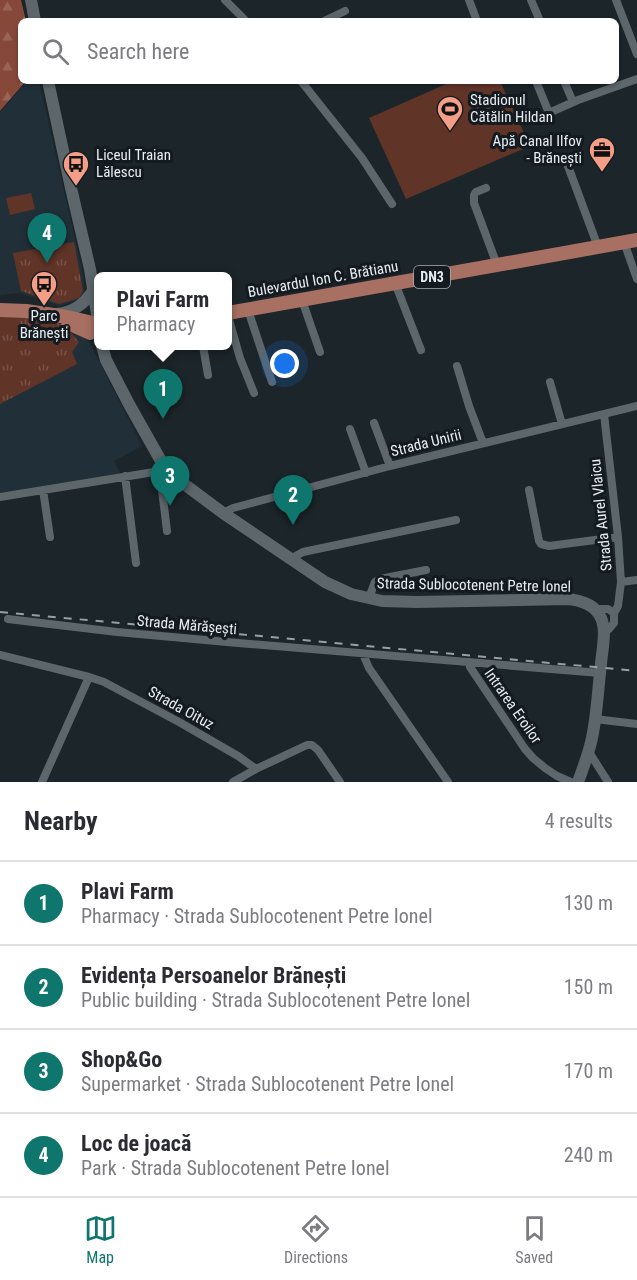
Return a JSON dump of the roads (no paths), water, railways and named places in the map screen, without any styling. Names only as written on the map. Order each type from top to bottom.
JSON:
[{"type":"main road","points":[[31,0],[35,18]]},
{"type":"main road","points":[[47,315],[78,308],[94,289],[49,84]]},
{"type":"main road","name":"Bulevardul Ion C. Brătianu","points":[[232,313],[631,241]]},
{"type":"main road","points":[[0,310],[18,310],[67,317],[94,327]]},
{"type":"main road","name":"Strada Sublocotenent Petre Ionel","points":[[103,350],[106,360],[130,406],[168,471],[223,513],[332,585],[351,594],[400,602],[566,599],[584,603],[594,609]]},
{"type":"main road","points":[[578,782],[589,752],[596,719],[603,633],[601,618],[594,609]]},
{"type":"street","points":[[225,0],[243,18]]},
{"type":"street","points":[[469,0],[476,18]]},
{"type":"street","points":[[531,0],[539,18]]},
{"type":"street","points":[[616,0],[637,54]]},
{"type":"street","points":[[330,18],[345,11]]},
{"type":"street","points":[[537,84],[545,115],[573,102],[637,80]]},
{"type":"street","points":[[303,84],[362,158],[392,204]]},
{"type":"street","points":[[565,84],[573,102]]},
{"type":"street","points":[[565,158],[598,247]]},
{"type":"street","points":[[486,188],[476,192],[474,203],[497,266]]},
{"type":"street","points":[[631,241],[637,279]]},
{"type":"street","points":[[395,283],[421,350]]},
{"type":"street","points":[[302,300],[320,352]]},
{"type":"street","points":[[248,310],[272,382]]},
{"type":"street","points":[[232,329],[240,358],[254,393]]},
{"type":"street","points":[[204,350],[208,375]]},
{"type":"street","points":[[457,366],[483,443]]},
{"type":"street","points":[[550,382],[562,424]]},
{"type":"street","name":"Strada Unirii","points":[[223,513],[233,508],[390,466],[637,406]]},
{"type":"street","name":"Strada Aurel Vlaicu","points":[[603,414],[618,537],[621,582],[618,606],[614,613]]},
{"type":"street","points":[[374,423],[390,466]]},
{"type":"street","points":[[351,429],[366,473]]},
{"type":"street","points":[[0,497],[168,471]]},
{"type":"street","points":[[167,531],[162,484],[168,471]]},
{"type":"street","points":[[125,476],[136,563]]},
{"type":"street","points":[[43,490],[50,537]]},
{"type":"street","points":[[530,490],[541,544],[549,546],[618,537]]},
{"type":"street","points":[[290,559],[303,552],[456,520]]},
{"type":"street","points":[[369,598],[375,582],[380,579],[426,570]]},
{"type":"street","points":[[621,582],[637,580]]},
{"type":"street","name":"Strada Sublocotenent Petre Ionel","points":[[594,609],[608,609],[614,613]]},
{"type":"street","points":[[603,633],[612,626],[614,613]]},
{"type":"street","name":"Strada Mărășești","points":[[8,620],[128,633],[600,673]]},
{"type":"street","points":[[363,654],[369,668],[448,782]]},
{"type":"street","name":"Strada Oituz","points":[[0,655],[89,676],[179,722],[256,769]]},
{"type":"street","name":"Intrarea Eroilor","points":[[469,662],[470,667],[525,749],[545,768],[571,782]]},
{"type":"street","points":[[42,782],[89,676]]},
{"type":"street","points":[[596,719],[637,724]]},
{"type":"street","points":[[239,780],[256,769],[302,747],[312,745],[340,782]]},
{"type":"street","points":[[589,752],[608,782]]},
{"type":"railway","points":[[0,612],[637,671]]},
{"type":"place","name":"Stadionul Cătălin Hildan","points":[[450,132]]},
{"type":"place","name":"Apă Canal Ilfov - Brănești","points":[[602,173]]},
{"type":"place","name":"Liceul Traian Lălescu","points":[[76,187]]},
{"type":"place","name":"Loc de joacă","points":[[47,263]]},
{"type":"place","name":"Parc Brănești","points":[[44,307]]},
{"type":"place","name":"Plavi Farm","points":[[163,419]]},
{"type":"place","name":"Shop&Go","points":[[170,506]]},
{"type":"place","name":"Evidența Persoanelor Brănești","points":[[293,525]]}]
